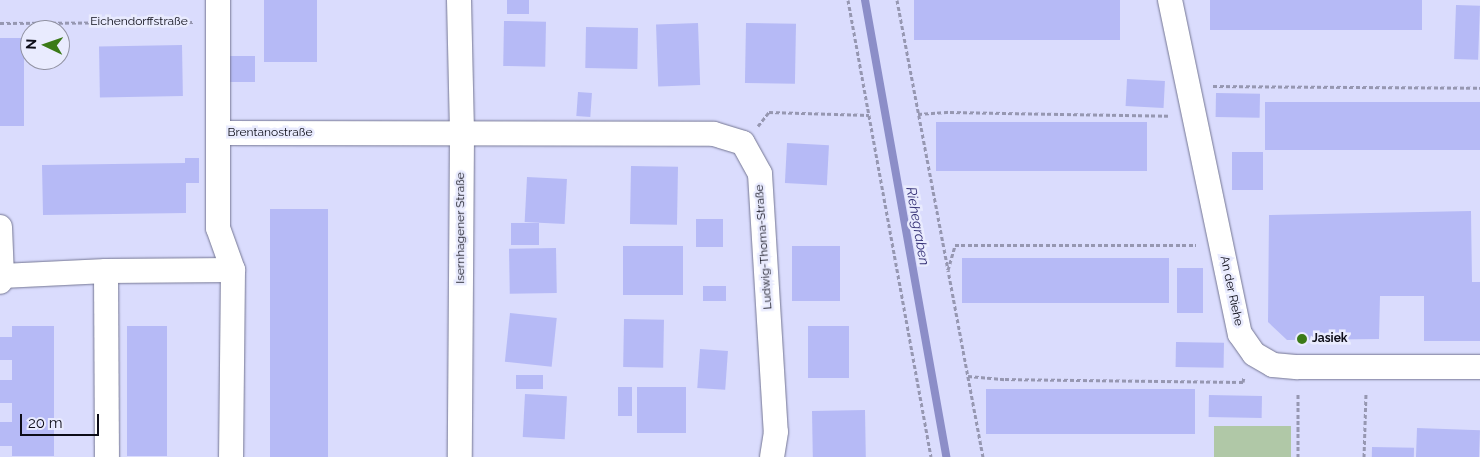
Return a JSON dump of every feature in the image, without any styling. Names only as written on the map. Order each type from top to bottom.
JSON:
[{"type":"street","name":"Isernhagener Straße","points":[[459,0],[462,135],[460,457]]},
{"type":"street","name":"An der Riehe","points":[[1170,0],[1240,334],[1254,354],[1273,366],[1480,367]]},
{"type":"street","points":[[218,11],[219,133]]},
{"type":"street","name":"Brentanostraße","points":[[231,457],[233,270],[218,228],[219,133],[462,135]]},
{"type":"street","points":[[462,135],[714,134],[743,143]]},
{"type":"street","name":"Ludwig-Thoma-Straße","points":[[743,143],[760,174],[776,432],[772,457]]},
{"type":"street","points":[[0,227],[1,279],[106,272],[233,270]]},
{"type":"street","points":[[106,272],[107,457]]},
{"type":"path","points":[[848,0],[932,457]]},
{"type":"path","points":[[897,0],[983,457]]},
{"type":"path","name":"Eichendorffstraße","points":[[0,24],[218,11]]},
{"type":"path","points":[[1188,86],[1480,88]]},
{"type":"path","points":[[743,143],[769,112],[869,115]]},
{"type":"path","points":[[918,114],[950,112],[1194,116]]},
{"type":"path","points":[[948,270],[955,245],[1221,245]]},
{"type":"path","points":[[968,376],[1005,379],[1242,382],[1254,354]]},
{"type":"path","points":[[1298,367],[1298,457]]},
{"type":"path","points":[[1364,457],[1367,367]]},
{"type":"green space","points":[[1214,426],[1291,426],[1291,457],[1214,457]]},
{"type":"building","points":[[264,0],[317,0],[317,62],[264,62]]},
{"type":"building","points":[[507,0],[529,0],[529,14],[507,14]]},
{"type":"building","points":[[914,0],[1120,0],[1120,40],[914,40]]},
{"type":"building","points":[[1210,0],[1422,0],[1422,30],[1210,30]]},
{"type":"building","points":[[1456,5],[1480,6],[1478,60],[1454,59]]},
{"type":"building","points":[[504,21],[546,22],[545,67],[503,66]]},
{"type":"building","points":[[698,23],[700,85],[658,86],[656,24]]},
{"type":"building","points":[[746,23],[796,24],[795,84],[745,83]]},
{"type":"building","points":[[586,27],[638,28],[637,69],[585,68]]},
{"type":"building","points":[[0,38],[20,38],[20,70],[24,70],[24,126],[0,126]]},
{"type":"building","points":[[182,45],[183,96],[100,97],[99,46]]},
{"type":"building","points":[[228,56],[255,56],[255,82],[228,82]]},
{"type":"building","points":[[1127,79],[1165,81],[1164,108],[1126,106]]},
{"type":"building","points":[[578,92],[592,93],[590,117],[576,116]]},
{"type":"building","points":[[1216,93],[1260,94],[1260,118],[1216,117]]},
{"type":"building","points":[[1265,102],[1480,102],[1480,150],[1265,150]]},
{"type":"building","points":[[936,122],[1147,122],[1147,171],[936,171]]},
{"type":"building","points":[[787,143],[829,145],[827,185],[785,183]]},
{"type":"building","points":[[1232,152],[1263,152],[1263,190],[1232,190]]},
{"type":"building","points":[[185,158],[199,158],[199,183],[186,183],[186,213],[43,215],[42,165],[185,163]]},
{"type":"building","points":[[631,166],[678,167],[677,225],[630,224]]},
{"type":"building","points":[[527,177],[567,179],[565,224],[525,222]]},
{"type":"building","points":[[270,209],[328,209],[328,457],[270,457]]},
{"type":"building","points":[[1471,211],[1472,282],[1480,282],[1480,341],[1424,341],[1424,296],[1380,296],[1379,339],[1287,340],[1268,322],[1269,215]]},
{"type":"building","points":[[696,219],[723,219],[723,247],[696,247]]},
{"type":"building","points":[[511,223],[539,223],[539,245],[511,245]]},
{"type":"building","points":[[623,246],[683,246],[683,295],[623,295]]},
{"type":"building","points":[[792,246],[840,246],[840,301],[792,301]]},
{"type":"building","points":[[556,248],[557,293],[510,294],[509,249]]},
{"type":"building","points":[[962,258],[1169,258],[1169,303],[962,303]]},
{"type":"building","points":[[1177,268],[1203,268],[1203,313],[1177,313]]},
{"type":"building","points":[[703,286],[726,286],[726,301],[703,301]]},
{"type":"building","points":[[510,313],[557,318],[552,367],[505,362]]},
{"type":"building","points":[[624,319],[664,320],[663,368],[623,367]]},
{"type":"building","points":[[12,326],[54,326],[54,456],[12,456],[12,446],[0,446],[0,422],[12,422],[12,403],[0,403],[0,380],[12,380],[12,360],[0,360],[0,337],[12,337]]},
{"type":"building","points":[[127,326],[167,326],[167,456],[127,456]]},
{"type":"building","points":[[808,326],[849,326],[849,378],[808,378]]},
{"type":"building","points":[[1176,342],[1224,343],[1224,368],[1176,367]]},
{"type":"building","points":[[700,349],[728,351],[725,390],[697,388]]},
{"type":"building","points":[[516,375],[543,375],[543,389],[516,389]]},
{"type":"building","points":[[618,387],[632,387],[632,416],[618,416]]},
{"type":"building","points":[[637,387],[686,387],[686,433],[637,433]]},
{"type":"building","points":[[986,389],[1195,389],[1195,434],[986,434]]},
{"type":"building","points":[[525,394],[567,396],[565,439],[523,437]]},
{"type":"building","points":[[1209,395],[1262,396],[1262,418],[1209,417]]},
{"type":"building","points":[[865,410],[866,457],[813,457],[812,411]]},
{"type":"building","points":[[1417,428],[1480,430],[1479,457],[1416,457]]},
{"type":"building","points":[[1372,447],[1414,448],[1414,457],[1372,457]]},
{"type":"waterway","name":"Riehegraben","points":[[865,0],[946,457]]},
{"type":"place","name":"Jasiek","points":[[1302,339]]}]
